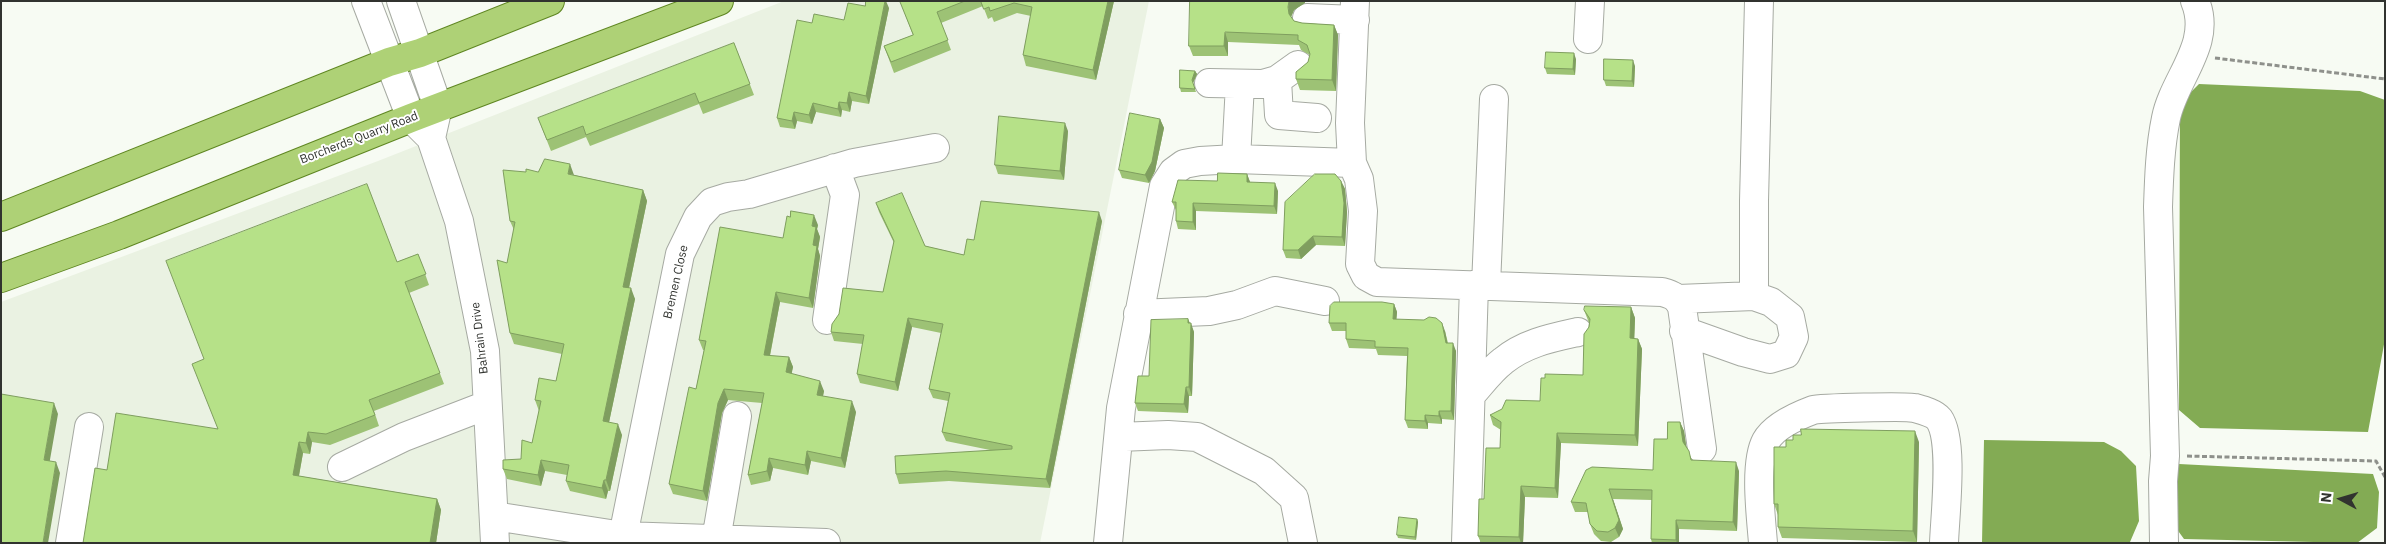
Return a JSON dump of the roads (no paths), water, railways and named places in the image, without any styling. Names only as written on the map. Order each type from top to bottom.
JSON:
[{"type":"main road","points":[[1,217],[388,62],[420,53],[550,1]]},
{"type":"main road","name":"Borcherds Quarry Road","points":[[1,278],[119,235],[438,107],[719,1]]},
{"type":"lane","name":"Bahrain Drive","points":[[366,1],[411,118],[432,138],[459,220],[485,351],[495,543]]},
{"type":"lane","name":"Bahrain Drive","points":[[401,1],[438,107],[432,138]]},
{"type":"lane","points":[[1588,39],[1590,1]]},
{"type":"lane","points":[[1754,296],[1754,201],[1760,1]]},
{"type":"lane","points":[[2164,543],[2162,482],[2165,456],[2158,207],[2161,147],[2166,116],[2197,45],[2200,18],[2196,1]]},
{"type":"lane","points":[[1307,18],[1355,10],[1350,124],[1352,163],[1359,179],[1364,210],[1360,264],[1366,276],[1377,282],[1388,283],[1662,292],[1672,294],[1678,299],[1682,307],[1702,449]]},
{"type":"lane","points":[[1208,83],[1264,84],[1288,73],[1266,115],[1317,118]]},
{"type":"lane","points":[[1236,159],[1240,84]]},
{"type":"lane","points":[[1466,543],[1470,395],[1494,99]]},
{"type":"lane","name":"Bremen Close","points":[[623,536],[680,254],[689,231],[698,217],[712,202],[728,197],[749,194],[835,168],[936,148]]},
{"type":"lane","points":[[1108,543],[1121,408],[1138,314],[1167,179],[1184,164],[1200,160],[1236,159],[1352,163]]},
{"type":"lane","points":[[828,320],[845,196],[835,168]]},
{"type":"lane","points":[[1138,314],[1209,310],[1237,305],[1275,291],[1325,302]]},
{"type":"lane","points":[[1678,299],[1754,296],[1780,307],[1790,318],[1794,337],[1786,354],[1770,359],[1684,331]]},
{"type":"lane","points":[[1470,395],[1501,362],[1513,354],[1540,341],[1578,332]]},
{"type":"lane","points":[[342,467],[404,437],[487,405]]},
{"type":"lane","points":[[1762,543],[1759,496],[1761,460],[1766,441],[1776,431],[1790,420],[1815,409],[1913,407],[1938,418],[1945,435],[1947,461],[1944,543]]},
{"type":"lane","points":[[703,541],[737,416]]},
{"type":"lane","points":[[70,543],[89,427]]},
{"type":"lane","points":[[1119,437],[1168,435],[1197,437],[1264,471],[1294,498],[1303,543]]},
{"type":"lane","points":[[494,516],[623,536],[703,541],[826,543]]}]
